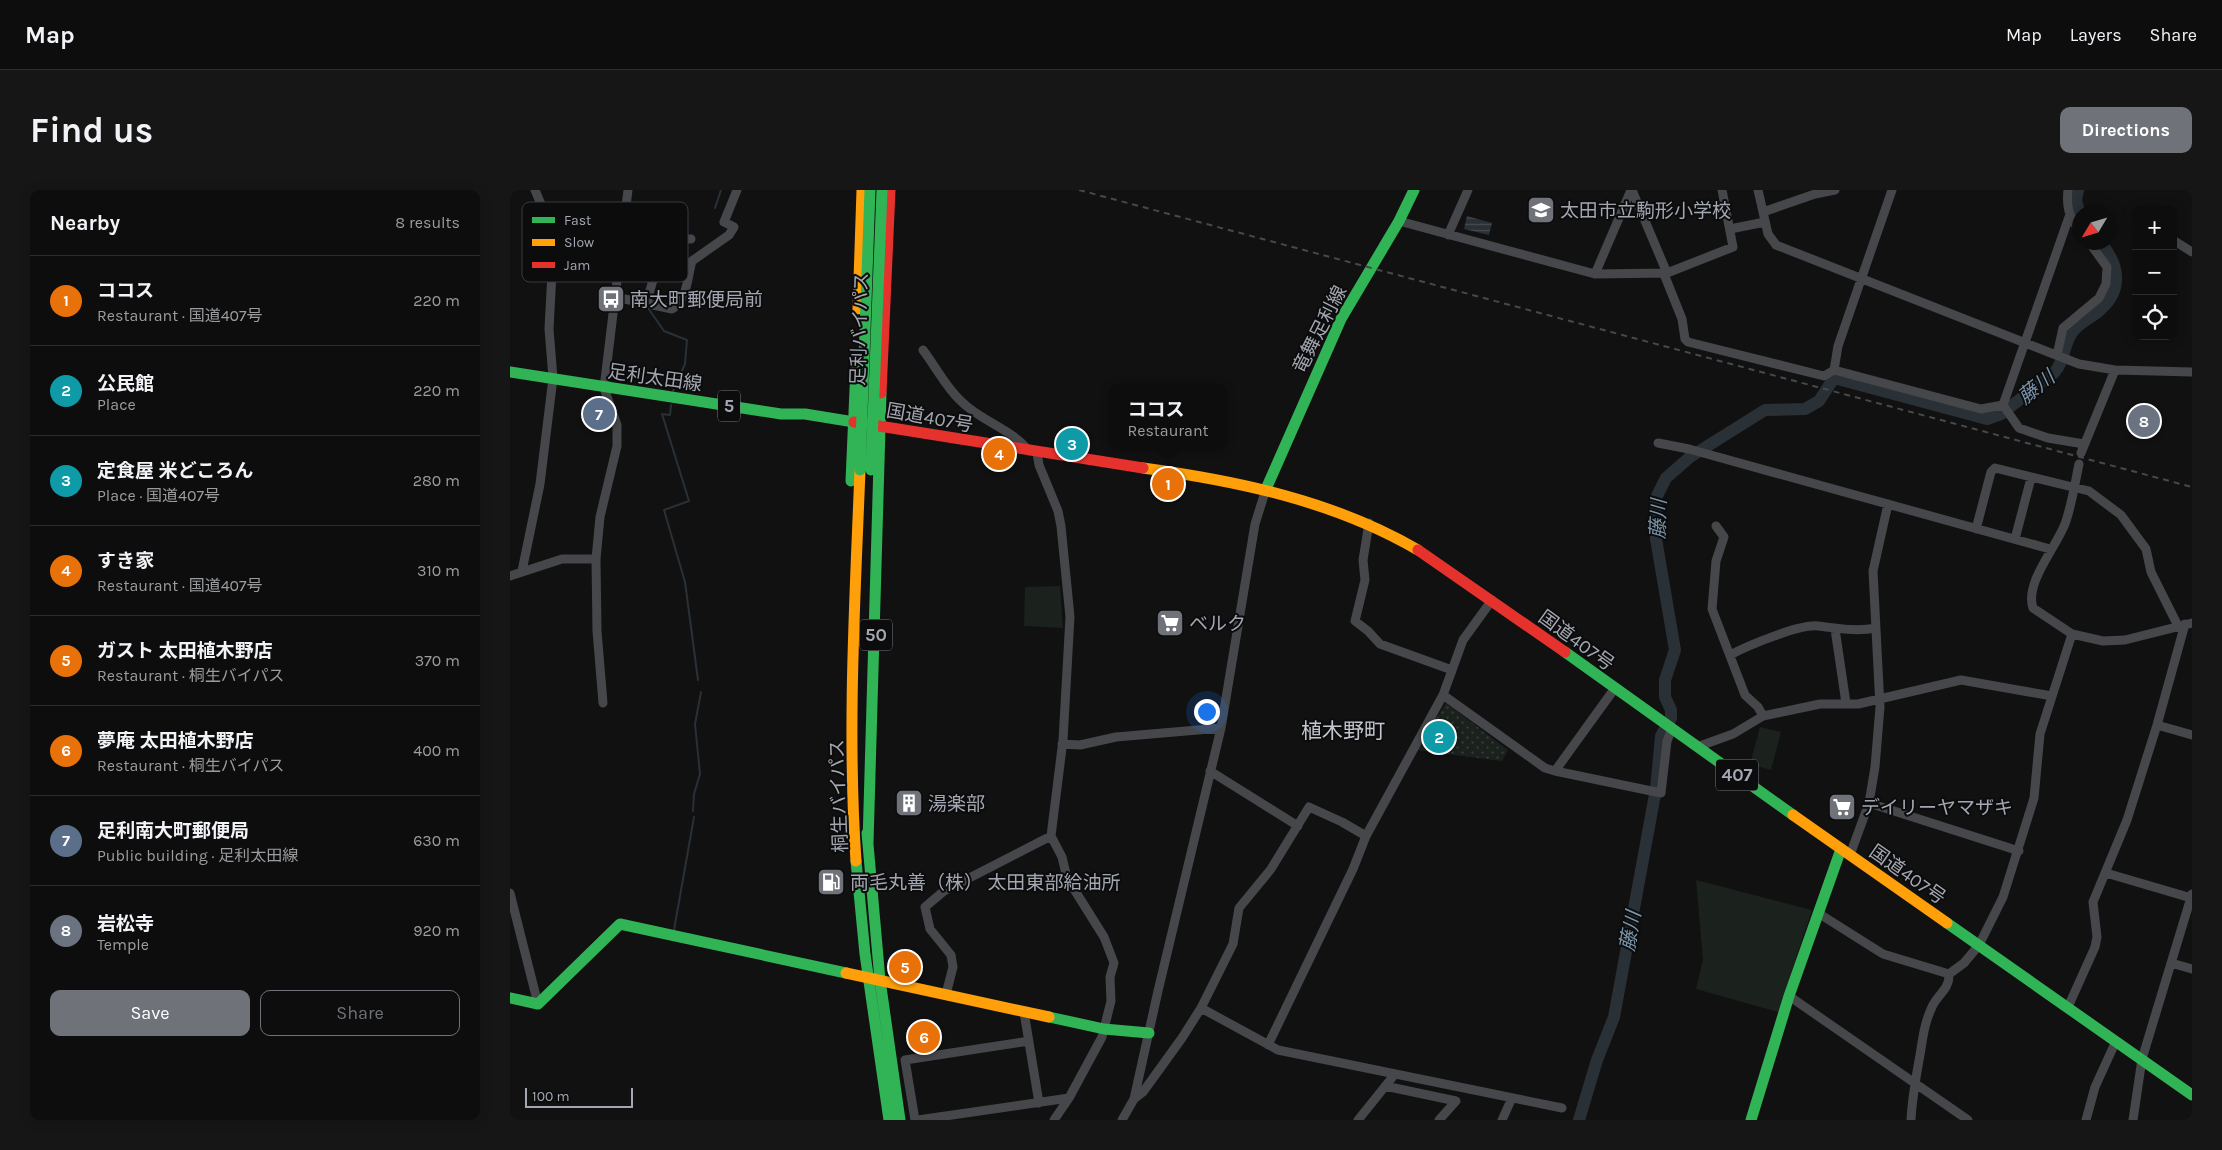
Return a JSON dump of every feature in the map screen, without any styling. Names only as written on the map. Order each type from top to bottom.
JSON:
[{"type":"main road","name":"50","points":[[856,827],[848,791],[844,637],[862,190]]},
{"type":"main road","name":"足利バイパス","points":[[865,470],[870,190]]},
{"type":"main road","name":"足利バイパス","points":[[865,470],[882,190]]},
{"type":"main road","name":"50","points":[[868,843],[871,800],[880,426],[890,190]]},
{"type":"main road","name":"竜舞足利線","points":[[1266,489],[1341,318],[1399,221],[1414,190]]},
{"type":"main road","name":"足利太田線","points":[[510,372],[781,414],[805,414],[854,422]]},
{"type":"main road","name":"国道407号","points":[[854,422],[1033,452],[1209,478],[1266,489],[1369,523],[1417,548],[1492,600],[1697,747],[2192,1094]]},
{"type":"main road","name":"桐生バイパス","points":[[865,470],[853,728],[856,827],[859,898],[889,1120]]},
{"type":"main road","name":"桐生バイパス","points":[[865,470],[864,729],[868,843],[880,980],[900,1120]]},
{"type":"main road","points":[[1751,1120],[1789,996],[1818,913],[1846,852]]},
{"type":"main road","points":[[510,998],[538,1004],[620,924],[1104,1029],[1149,1034]]},
{"type":"street","points":[[535,190],[540,202]]},
{"type":"street","points":[[615,297],[672,309],[680,304],[686,294],[692,261],[729,235],[734,227],[724,222],[737,190]]},
{"type":"street","points":[[1448,234],[1468,190]]},
{"type":"street","points":[[1595,274],[1631,190]]},
{"type":"street","points":[[1631,190],[1666,273],[1682,319],[1685,339],[1688,342],[1821,376],[1834,370],[1981,410],[2003,406]]},
{"type":"street","points":[[1399,221],[1595,274],[1666,273],[1733,247],[1722,190]]},
{"type":"street","points":[[1758,190],[1768,234],[1776,245],[2079,364],[2114,370],[2192,372]]},
{"type":"street","points":[[1763,212],[1815,194],[1835,190]]},
{"type":"street","points":[[1834,370],[1838,346],[1892,190]]},
{"type":"street","points":[[2003,406],[2069,217],[2067,204],[2068,190]]},
{"type":"street","points":[[2069,217],[2072,221]]},
{"type":"street","points":[[1730,229],[1765,222]]},
{"type":"street","points":[[2177,243],[2192,252]]},
{"type":"street","points":[[2056,355],[2063,328],[2099,298],[2106,284],[2107,267],[2095,250]]},
{"type":"street","points":[[522,571],[540,484],[553,378],[549,329],[551,282]]},
{"type":"street","points":[[603,703],[596,559],[600,517],[617,446],[617,425],[604,388],[617,282]]},
{"type":"street","points":[[646,304],[652,282]]},
{"type":"street","points":[[924,350],[958,399],[1023,443],[1033,452],[1058,511],[1066,566],[1070,636],[1062,744],[1051,836],[1062,857],[1067,878],[1104,938],[1114,958],[1110,977],[1111,1001],[1102,1038],[1054,1120]]},
{"type":"street","points":[[2081,453],[2114,370]]},
{"type":"street","points":[[2003,406],[2019,428],[2048,438],[2084,444]]},
{"type":"street","points":[[1658,443],[1689,449],[2050,549]]},
{"type":"street","points":[[2079,464],[2066,523],[2042,566],[2031,603],[2033,608],[2072,634],[2102,641],[2125,640],[2185,624]]},
{"type":"street","points":[[1976,528],[1991,472],[1995,468],[2089,492],[2121,515],[2146,549],[2151,572],[2185,624],[2157,725],[2124,829],[2093,902],[2097,937],[2095,947],[2068,1007]]},
{"type":"street","points":[[2015,539],[2031,478]]},
{"type":"street","points":[[1122,1120],[1134,1098],[1221,728],[1256,524],[1266,489]]},
{"type":"street","points":[[1846,852],[1869,803],[1875,767],[1880,698],[1873,571],[1888,504]]},
{"type":"street","points":[[1369,523],[1363,560],[1365,580],[1355,621],[1380,644],[1452,670]]},
{"type":"street","points":[[1716,526],[1724,537],[1716,561],[1712,609],[1744,695],[1758,707],[1764,716]]},
{"type":"street","points":[[510,576],[562,559],[596,559]]},
{"type":"street","points":[[1268,1045],[1354,869],[1366,836],[1443,695],[1463,640],[1492,600]]},
{"type":"street","points":[[1730,656],[1754,643],[1804,628],[1818,626],[1835,630],[1876,628]]},
{"type":"street","points":[[1835,630],[1846,703]]},
{"type":"street","points":[[1949,974],[1964,963],[1979,945],[2003,897],[2034,798],[2040,734],[2072,634]]},
{"type":"street","points":[[1697,747],[1733,734],[1764,716],[1820,704],[1858,704],[1961,680],[2052,696]]},
{"type":"street","points":[[1555,771],[1615,688]]},
{"type":"street","points":[[1443,695],[1545,768],[1654,792],[1661,793],[1667,741],[1672,729]]},
{"type":"street","points":[[2157,725],[2192,736]]},
{"type":"street","points":[[1062,744],[1080,745],[1116,737],[1221,728]]},
{"type":"street","points":[[1210,771],[1298,826]]},
{"type":"street","points":[[1869,803],[2018,851]]},
{"type":"street","points":[[1134,1098],[1148,1085],[1201,1008],[1233,944],[1239,908],[1271,869],[1309,807],[1342,822],[1366,836]]},
{"type":"street","points":[[946,994],[953,966],[951,955],[930,929],[925,907],[944,891],[1051,836]]},
{"type":"street","points":[[2106,873],[2191,896],[2142,1059],[2133,1120]]},
{"type":"street","points":[[510,893],[538,1004]]},
{"type":"street","points":[[1818,913],[1883,954],[1949,974]]},
{"type":"street","points":[[2171,963],[2192,969]]},
{"type":"street","points":[[1911,1120],[1913,1082],[1920,1054],[1922,1034],[1932,1006],[1945,990],[1950,979],[1949,974]]},
{"type":"street","points":[[1789,996],[1968,1120]]},
{"type":"street","points":[[1201,1008],[1234,1024],[1278,1050],[1562,1108]]},
{"type":"street","points":[[1024,1012],[1039,1103]]},
{"type":"street","points":[[1029,1041],[905,1060],[917,1120],[1068,1098]]},
{"type":"street","points":[[2086,1120],[2095,1087],[2116,1041]]},
{"type":"street","points":[[1360,1119],[1395,1074]]},
{"type":"street","points":[[1385,1086],[1456,1101],[1439,1120]]},
{"type":"street","points":[[1502,1120],[1512,1098]]},
{"type":"shaded area","points":[[1467,216],[1492,223],[1489,235],[1464,229]]},
{"type":"shaded area","points":[[1060,586],[1063,628],[1024,626],[1025,587]]},
{"type":"shaded area","points":[[1446,703],[1508,750],[1502,761],[1416,750]]},
{"type":"shaded area","points":[[1760,727],[1781,732],[1771,770],[1750,764]]},
{"type":"shaded area","points":[[1696,880],[1812,910],[1778,1012],[1696,989],[1703,960]]},
{"type":"waterway","points":[[715,208],[721,190]]},
{"type":"waterway","name":"藤川","points":[[2077,205],[2078,190]]},
{"type":"waterway","name":"藤川","points":[[1579,1120],[1597,1060],[1614,1017],[1656,789],[1661,736],[1671,718],[1671,710],[1665,697],[1665,680],[1675,650],[1656,539],[1656,498],[1666,478],[1690,457],[1765,410],[1805,409],[1819,401],[1834,378],[1987,419],[2001,414],[2054,373],[2061,362],[2071,334],[2108,302],[2116,285],[2116,276],[2115,268],[2106,250]]},
{"type":"waterway","points":[[648,308],[664,331],[687,340],[685,364],[673,391]]},
{"type":"waterway","points":[[671,405],[670,415],[662,414],[689,501],[664,510],[685,582],[698,680]]},
{"type":"waterway","points":[[693,811],[694,794],[700,774],[695,724],[701,692]]},
{"type":"waterway","points":[[674,930],[694,817]]},
{"type":"railway","points":[[1079,190],[2192,487]]},
{"type":"traffic: fast","points":[[860,470],[870,190]]},
{"type":"traffic: fast","points":[[871,470],[882,190]]},
{"type":"traffic: fast","points":[[1266,489],[1341,319],[1399,221],[1414,190]]},
{"type":"traffic: fast","points":[[851,481],[856,367]]},
{"type":"traffic: fast","points":[[510,372],[781,414],[805,414],[854,422]]},
{"type":"traffic: fast","points":[[868,843],[881,393]]},
{"type":"traffic: fast","points":[[1565,652],[1793,815]]},
{"type":"traffic: fast","points":[[867,833],[880,980],[900,1120]]},
{"type":"traffic: fast","points":[[1751,1120],[1789,996],[1841,849]]},
{"type":"traffic: fast","points":[[856,861],[865,954],[889,1120]]},
{"type":"traffic: fast","points":[[1947,923],[2192,1095]]},
{"type":"traffic: fast","points":[[510,998],[538,1004],[620,924],[846,973]]},
{"type":"traffic: fast","points":[[1049,1017],[1104,1029],[1149,1033]]},
{"type":"traffic: slow","points":[[858,309],[862,190]]},
{"type":"traffic: slow","points":[[1143,468],[1214,479],[1319,506],[1353,518],[1418,550]]},
{"type":"traffic: slow","points":[[856,861],[853,812],[852,714],[860,470]]},
{"type":"traffic: slow","points":[[1793,815],[1947,923]]},
{"type":"traffic: slow","points":[[846,973],[1049,1017]]},
{"type":"traffic: jam","points":[[881,393],[890,190]]},
{"type":"traffic: jam","points":[[854,422],[1143,468]]},
{"type":"traffic: jam","points":[[1418,550],[1565,652]]},
{"type":"place","name":"太田市立駒形小学校","points":[[1541,210]]},
{"type":"place","name":"南大町郵便局前","points":[[611,299]]},
{"type":"place","name":"足利南大町郵便局","points":[[599,414]]},
{"type":"place","name":"岩松寺","points":[[2144,421]]},
{"type":"place","name":"定食屋 米どころん","points":[[1072,444]]},
{"type":"place","name":"すき家","points":[[999,454]]},
{"type":"place","name":"ココス","points":[[1168,484]]},
{"type":"place","name":"ベルク","points":[[1170,623]]},
{"type":"place","name":"公民館","points":[[1439,737]]},
{"type":"place","name":"湯楽部","points":[[909,803]]},
{"type":"place","name":"デイリーヤマザキ","points":[[1842,807]]},
{"type":"place","name":"両毛丸善（株） 太田東部給油所","points":[[831,882]]},
{"type":"place","name":"ガスト 太田植木野店","points":[[905,967]]},
{"type":"place","name":"夢庵 太田植木野店","points":[[924,1037]]},
{"type":"district","name":"植木野町","points":[[1343,731]]}]
